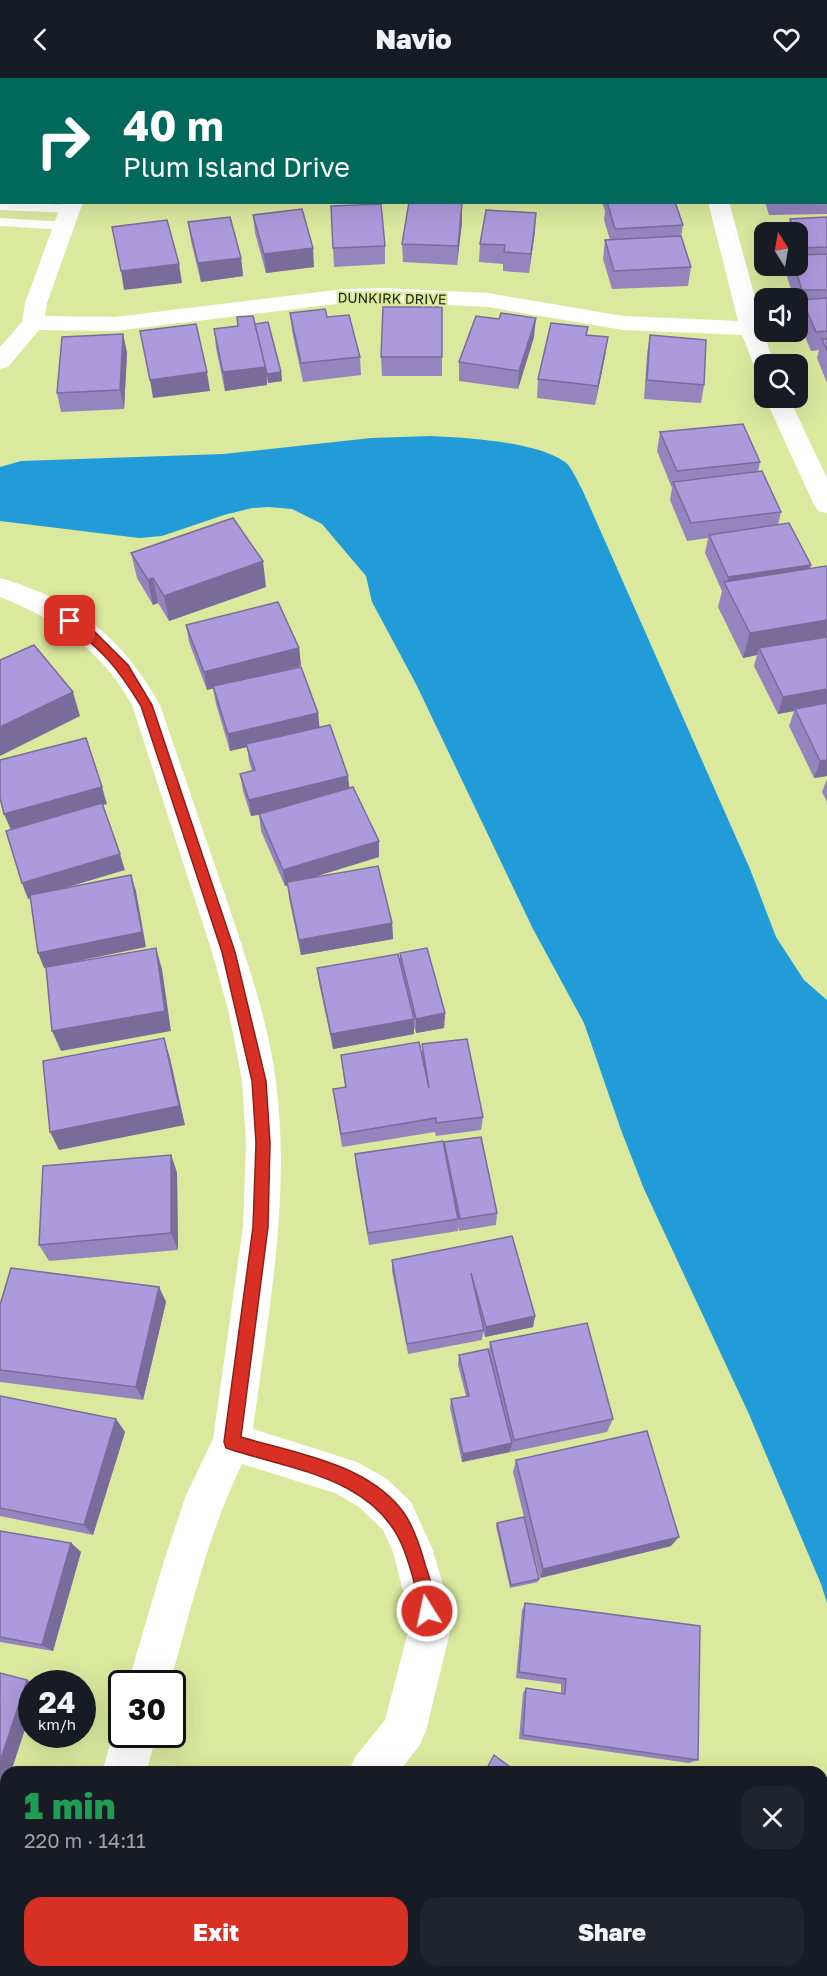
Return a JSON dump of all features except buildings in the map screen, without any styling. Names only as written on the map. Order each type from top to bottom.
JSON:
[{"type":"street","points":[[719,204],[751,328],[760,354]]},
{"type":"street","points":[[0,362],[33,323],[36,303],[70,212]]},
{"type":"street","name":"DUNKIRK DRIVE","points":[[33,323],[115,324],[344,296],[384,295],[488,300],[623,323],[751,328]]},
{"type":"street","points":[[782,408],[827,505]]},
{"type":"street","points":[[0,587],[51,608],[90,634],[124,668],[146,705],[228,952],[259,1081],[263,1143],[261,1227],[232,1442],[206,1495],[183,1564],[153,1670]]},
{"type":"street","points":[[232,1442],[343,1476],[373,1493],[397,1516],[412,1548],[424,1591],[429,1632],[404,1731],[375,1766]]},
{"type":"street","points":[[126,1766],[131,1748]]},
{"type":"lane","points":[[0,206],[70,212]]},
{"type":"lane","points":[[0,222],[70,212]]},
{"type":"water","points":[[431,436],[519,445],[552,455],[570,467],[582,489],[750,869],[776,937],[804,980],[827,1000],[827,1603],[748,1412],[644,1189],[584,1023],[533,929],[416,684],[372,602],[366,576],[322,524],[292,509],[252,508],[162,536],[139,538],[0,521],[0,467],[21,461],[223,454],[371,438]]},
{"type":"route","points":[[70,621],[90,634],[124,668],[146,705],[228,952],[251,1037],[259,1081],[263,1143],[261,1227],[232,1442],[343,1476],[373,1493],[397,1516],[412,1548],[427,1611]]}]
